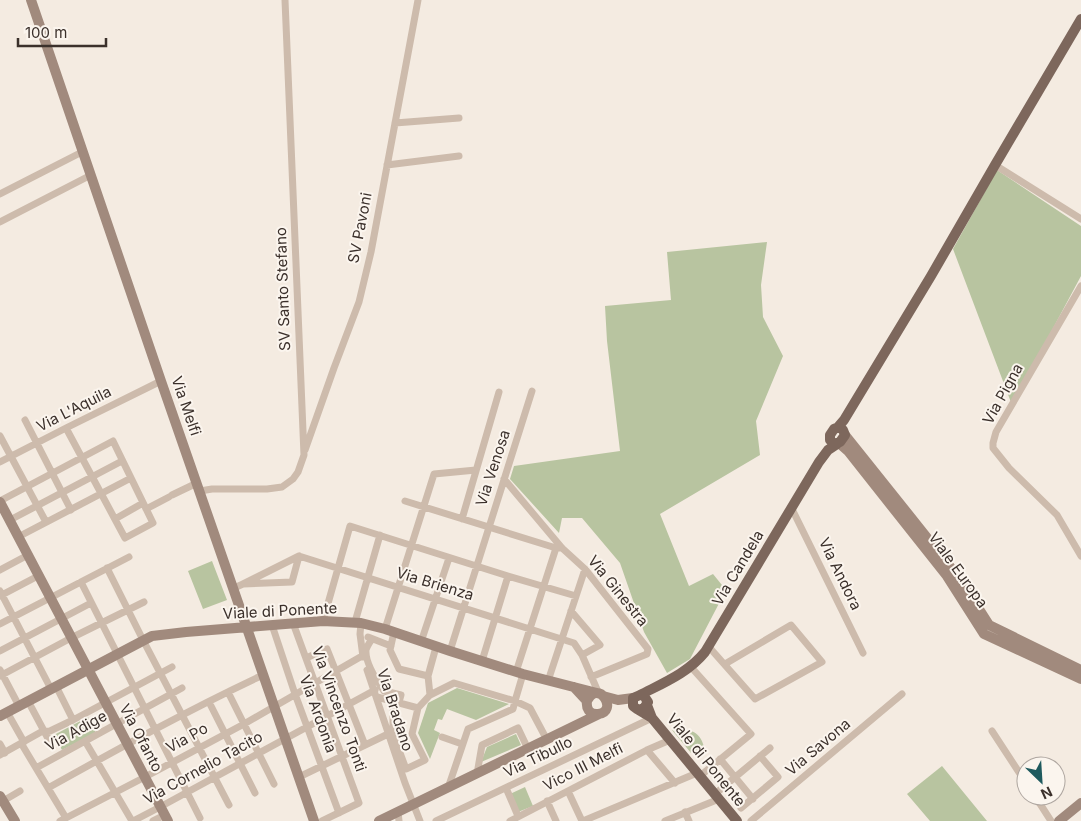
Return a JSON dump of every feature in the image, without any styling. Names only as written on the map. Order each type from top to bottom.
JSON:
[{"type":"main road","name":"Via Candela","points":[[640,702],[657,686],[691,667],[709,647],[791,507],[838,436],[1081,20]]},
{"type":"main road","name":"Viale di Ponente","points":[[640,702],[737,821]]},
{"type":"street","name":"Via Melfi","points":[[31,0],[198,487],[238,586],[247,627],[314,821]]},
{"type":"street","name":"SV Santo Stefano","points":[[198,487],[212,489],[267,489],[282,487],[293,479],[298,472],[304,455],[284,0]]},
{"type":"street","name":"SV Pavoni","points":[[304,455],[358,302],[370,252],[418,0]]},
{"type":"street","points":[[395,123],[459,118]]},
{"type":"street","points":[[0,194],[82,152]]},
{"type":"street","points":[[387,164],[459,156]]},
{"type":"street","points":[[995,165],[1081,219]]},
{"type":"street","points":[[0,222],[91,175]]},
{"type":"street","name":"Via Pigna","points":[[1081,286],[996,432],[993,443],[993,448],[1010,468],[1057,515],[1081,556]]},
{"type":"street","name":"Via L'Aquila","points":[[0,462],[161,381]]},
{"type":"street","points":[[462,519],[499,392]]},
{"type":"street","name":"Via Venosa","points":[[464,607],[532,392]]},
{"type":"street","points":[[24,420],[71,510]]},
{"type":"street","points":[[0,502],[52,473],[82,457],[113,441],[153,523],[125,538],[82,457],[66,428]]},
{"type":"street","points":[[0,436],[46,522]]},
{"type":"street","name":"Viale Europa","points":[[838,436],[944,559],[989,625],[1081,670]]},
{"type":"street","name":"Viale Europa","points":[[838,436],[947,576],[984,634],[1081,679]]},
{"type":"street","points":[[10,520],[122,461]]},
{"type":"street","points":[[428,676],[398,669],[390,650],[389,630],[399,587],[434,474],[476,470]]},
{"type":"street","points":[[18,537],[131,478]]},
{"type":"street","name":"Via Ginestra","points":[[504,479],[559,548],[585,569],[648,649],[647,654],[592,679]]},
{"type":"street","points":[[115,519],[198,487]]},
{"type":"street","points":[[405,501],[559,548],[543,586],[530,628],[519,673],[513,709],[468,730],[448,788]]},
{"type":"street","name":"Via Ofanto","points":[[0,502],[164,814]]},
{"type":"street","name":"Via Andora","points":[[791,507],[863,653]]},
{"type":"street","points":[[323,622],[350,526],[576,596]]},
{"type":"street","name":"Via Bradano","points":[[380,535],[367,577],[358,623],[362,656],[420,821]]},
{"type":"street","points":[[0,570],[28,556]]},
{"type":"street","points":[[238,586],[299,556]]},
{"type":"street","points":[[238,586],[292,582],[299,556]]},
{"type":"street","name":"Via Brienza","points":[[299,556],[562,638]]},
{"type":"street","points":[[0,624],[129,557]]},
{"type":"street","points":[[422,642],[449,558]]},
{"type":"street","points":[[108,568],[143,640],[229,805]]},
{"type":"street","points":[[548,681],[585,569]]},
{"type":"street","points":[[38,576],[1,594],[35,657],[73,720]]},
{"type":"street","points":[[482,661],[508,576]]},
{"type":"street","points":[[81,582],[200,818]]},
{"type":"street","points":[[51,744],[1,673],[144,602]]},
{"type":"street","points":[[0,651],[91,603]]},
{"type":"street","points":[[450,651],[464,607]]},
{"type":"street","points":[[571,611],[600,645],[582,655]]},
{"type":"street","name":"Viale di Ponente","points":[[4,714],[152,636],[323,622],[358,623],[389,630],[519,673],[618,700],[640,702]]},
{"type":"street","name":"Via Vincenzo Tonti","points":[[293,623],[359,804],[340,813]]},
{"type":"street","name":"Via Ardonia","points":[[272,625],[295,694],[340,813]]},
{"type":"street","points":[[709,647],[755,699],[822,662],[791,625],[725,664]]},
{"type":"street","points":[[360,634],[391,646]]},
{"type":"street","points":[[562,638],[574,642],[600,694],[607,701],[606,708],[602,712],[592,713],[589,711],[578,688],[592,679]]},
{"type":"street","points":[[372,639],[366,649],[367,658],[377,682],[384,691],[401,695],[393,711],[393,734],[401,763],[406,769],[424,760],[412,734],[418,708],[430,694],[454,683],[515,701],[530,708],[547,740]]},
{"type":"street","points":[[430,694],[428,676],[436,647]]},
{"type":"street","points":[[306,658],[327,649],[365,745]]},
{"type":"street","name":"Via Po","points":[[68,819],[224,733],[244,724],[362,656]]},
{"type":"street","points":[[0,744],[2,754],[44,732],[73,720],[172,667]]},
{"type":"street","points":[[568,791],[582,821],[676,782],[698,775],[751,734],[691,667]]},
{"type":"street","points":[[48,788],[208,702],[263,676]]},
{"type":"street","name":"Via Adige","points":[[36,768],[182,688]]},
{"type":"street","points":[[228,692],[274,784]]},
{"type":"street","points":[[376,694],[418,708]]},
{"type":"street","name":"Via Cornelio Tacito","points":[[132,821],[164,814],[187,792],[349,704],[376,694]]},
{"type":"street","points":[[573,727],[591,695],[600,694]]},
{"type":"street","name":"Via Savona","points":[[751,821],[902,694]]},
{"type":"street","points":[[208,702],[255,793]]},
{"type":"street","points":[[379,821],[399,817],[413,805],[602,712],[618,706],[640,702]]},
{"type":"street","points":[[4,714],[68,819]]},
{"type":"street","name":"Via Tibullo","points":[[436,821],[652,718]]},
{"type":"street","points":[[477,774],[482,745],[491,740],[518,728],[528,749]]},
{"type":"street","points":[[992,731],[1016,768]]},
{"type":"street","points":[[299,777],[388,734]]},
{"type":"street","points":[[442,737],[462,744]]},
{"type":"street","name":"Vico III Melfi","points":[[515,819],[647,750],[670,740]]},
{"type":"street","points":[[85,741],[132,821]]},
{"type":"street","points":[[665,821],[717,796],[734,777],[770,748]]},
{"type":"street","points":[[647,750],[676,782]]},
{"type":"street","points":[[741,808],[778,778],[760,756]]},
{"type":"street","points":[[720,759],[753,799]]},
{"type":"street","points":[[506,788],[515,819]]},
{"type":"street","points":[[15,821],[2,798],[20,791]]},
{"type":"street","points":[[548,801],[556,821]]},
{"type":"street","points":[[1062,820],[1081,802]]},
{"type":"street","points":[[1041,806],[1051,821]]},
{"type":"street","points":[[685,812],[689,821]]},
{"type":"street","points":[[322,821],[340,813]]},
{"type":"street","points":[[153,821],[164,814]]},
{"type":"green space","points":[[997,170],[1081,226],[1081,276],[1012,405],[953,249]]},
{"type":"green space","points":[[767,242],[761,285],[763,317],[783,356],[756,421],[760,455],[660,514],[689,586],[713,574],[726,590],[690,659],[667,673],[644,632],[620,563],[582,518],[562,518],[559,533],[510,479],[514,466],[620,451],[607,341],[605,306],[671,300],[667,252]]},
{"type":"green space","points":[[212,561],[227,600],[203,609],[188,571]]},
{"type":"green space","points":[[457,688],[509,704],[476,720],[447,709],[442,720],[438,719],[434,730],[440,733],[430,759],[418,733],[428,703]]},
{"type":"green space","points":[[88,717],[96,733],[62,750],[54,735]]},
{"type":"green space","points":[[673,727],[693,731],[700,737],[704,747],[697,754],[691,753],[672,730]]},
{"type":"green space","points":[[516,734],[521,745],[481,762],[487,747]]},
{"type":"green space","points":[[942,766],[987,821],[930,821],[907,794]]},
{"type":"green space","points":[[525,787],[533,806],[518,812],[510,794]]}]
